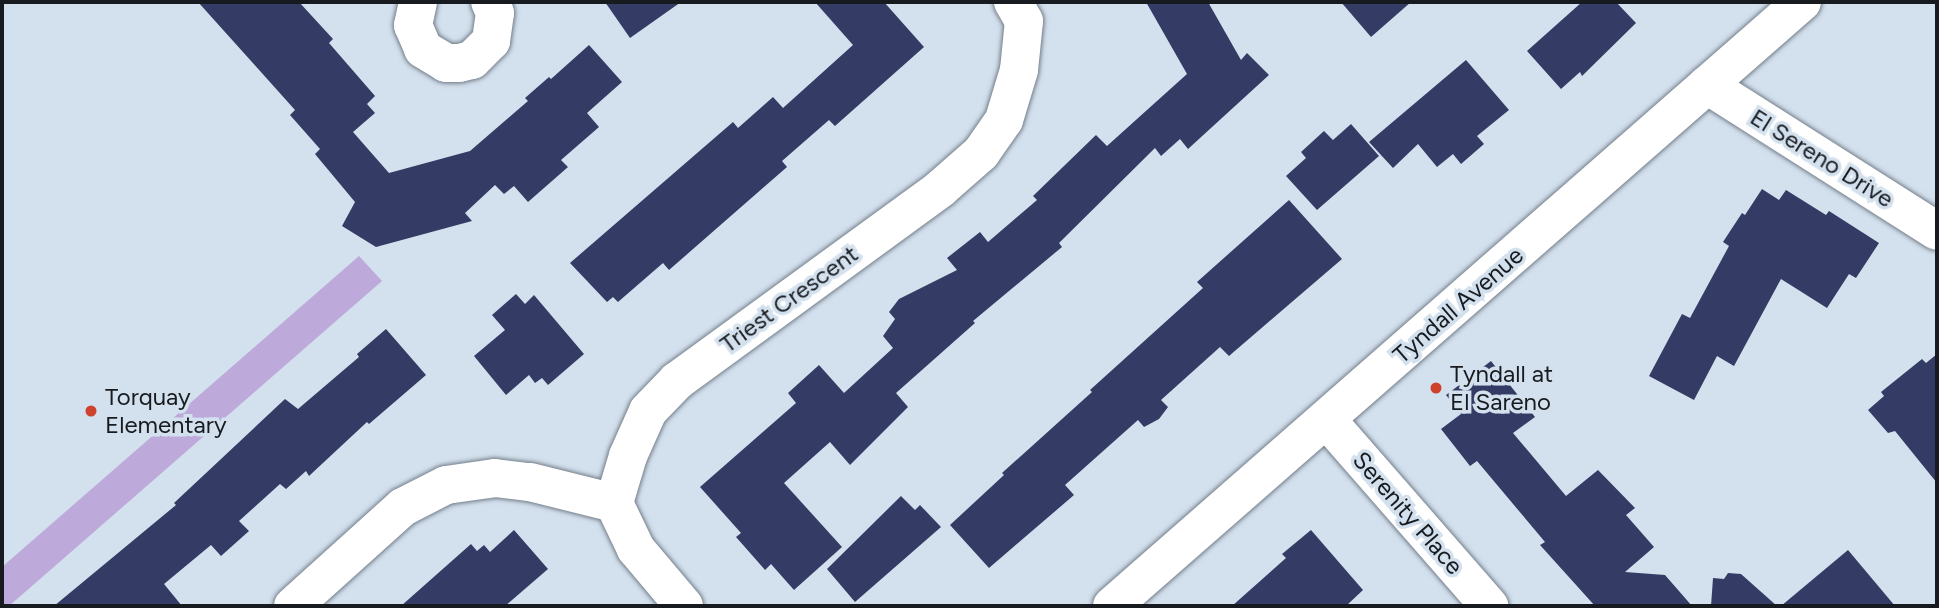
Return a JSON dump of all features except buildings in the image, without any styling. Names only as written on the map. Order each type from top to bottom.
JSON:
[{"type":"street","points":[[418,2],[413,25],[423,49],[446,63],[472,60],[491,41],[496,27],[491,2]]},
{"type":"street","name":"Triest Crescent","points":[[614,503],[628,456],[648,411],[677,381],[940,189],[981,153],[1004,120],[1018,70],[1024,22],[1013,2]]},
{"type":"street","name":"Tyndall Avenue","points":[[1112,606],[1802,2]]},
{"type":"street","name":"El Sereno Drive","points":[[1707,85],[1937,231]]},
{"type":"street","name":"Serenity Place","points":[[1327,420],[1489,606]]},
{"type":"street","points":[[293,606],[403,507],[446,485],[495,478],[530,482],[614,503],[636,550],[684,606]]},
{"type":"shaded area","points":[[359,256],[382,281],[9,606],[2,606],[2,567]]},
{"type":"place","name":"Tyndall at El Sareno","points":[[1436,388]]},
{"type":"place","name":"Torquay Elementary","points":[[91,411]]}]
